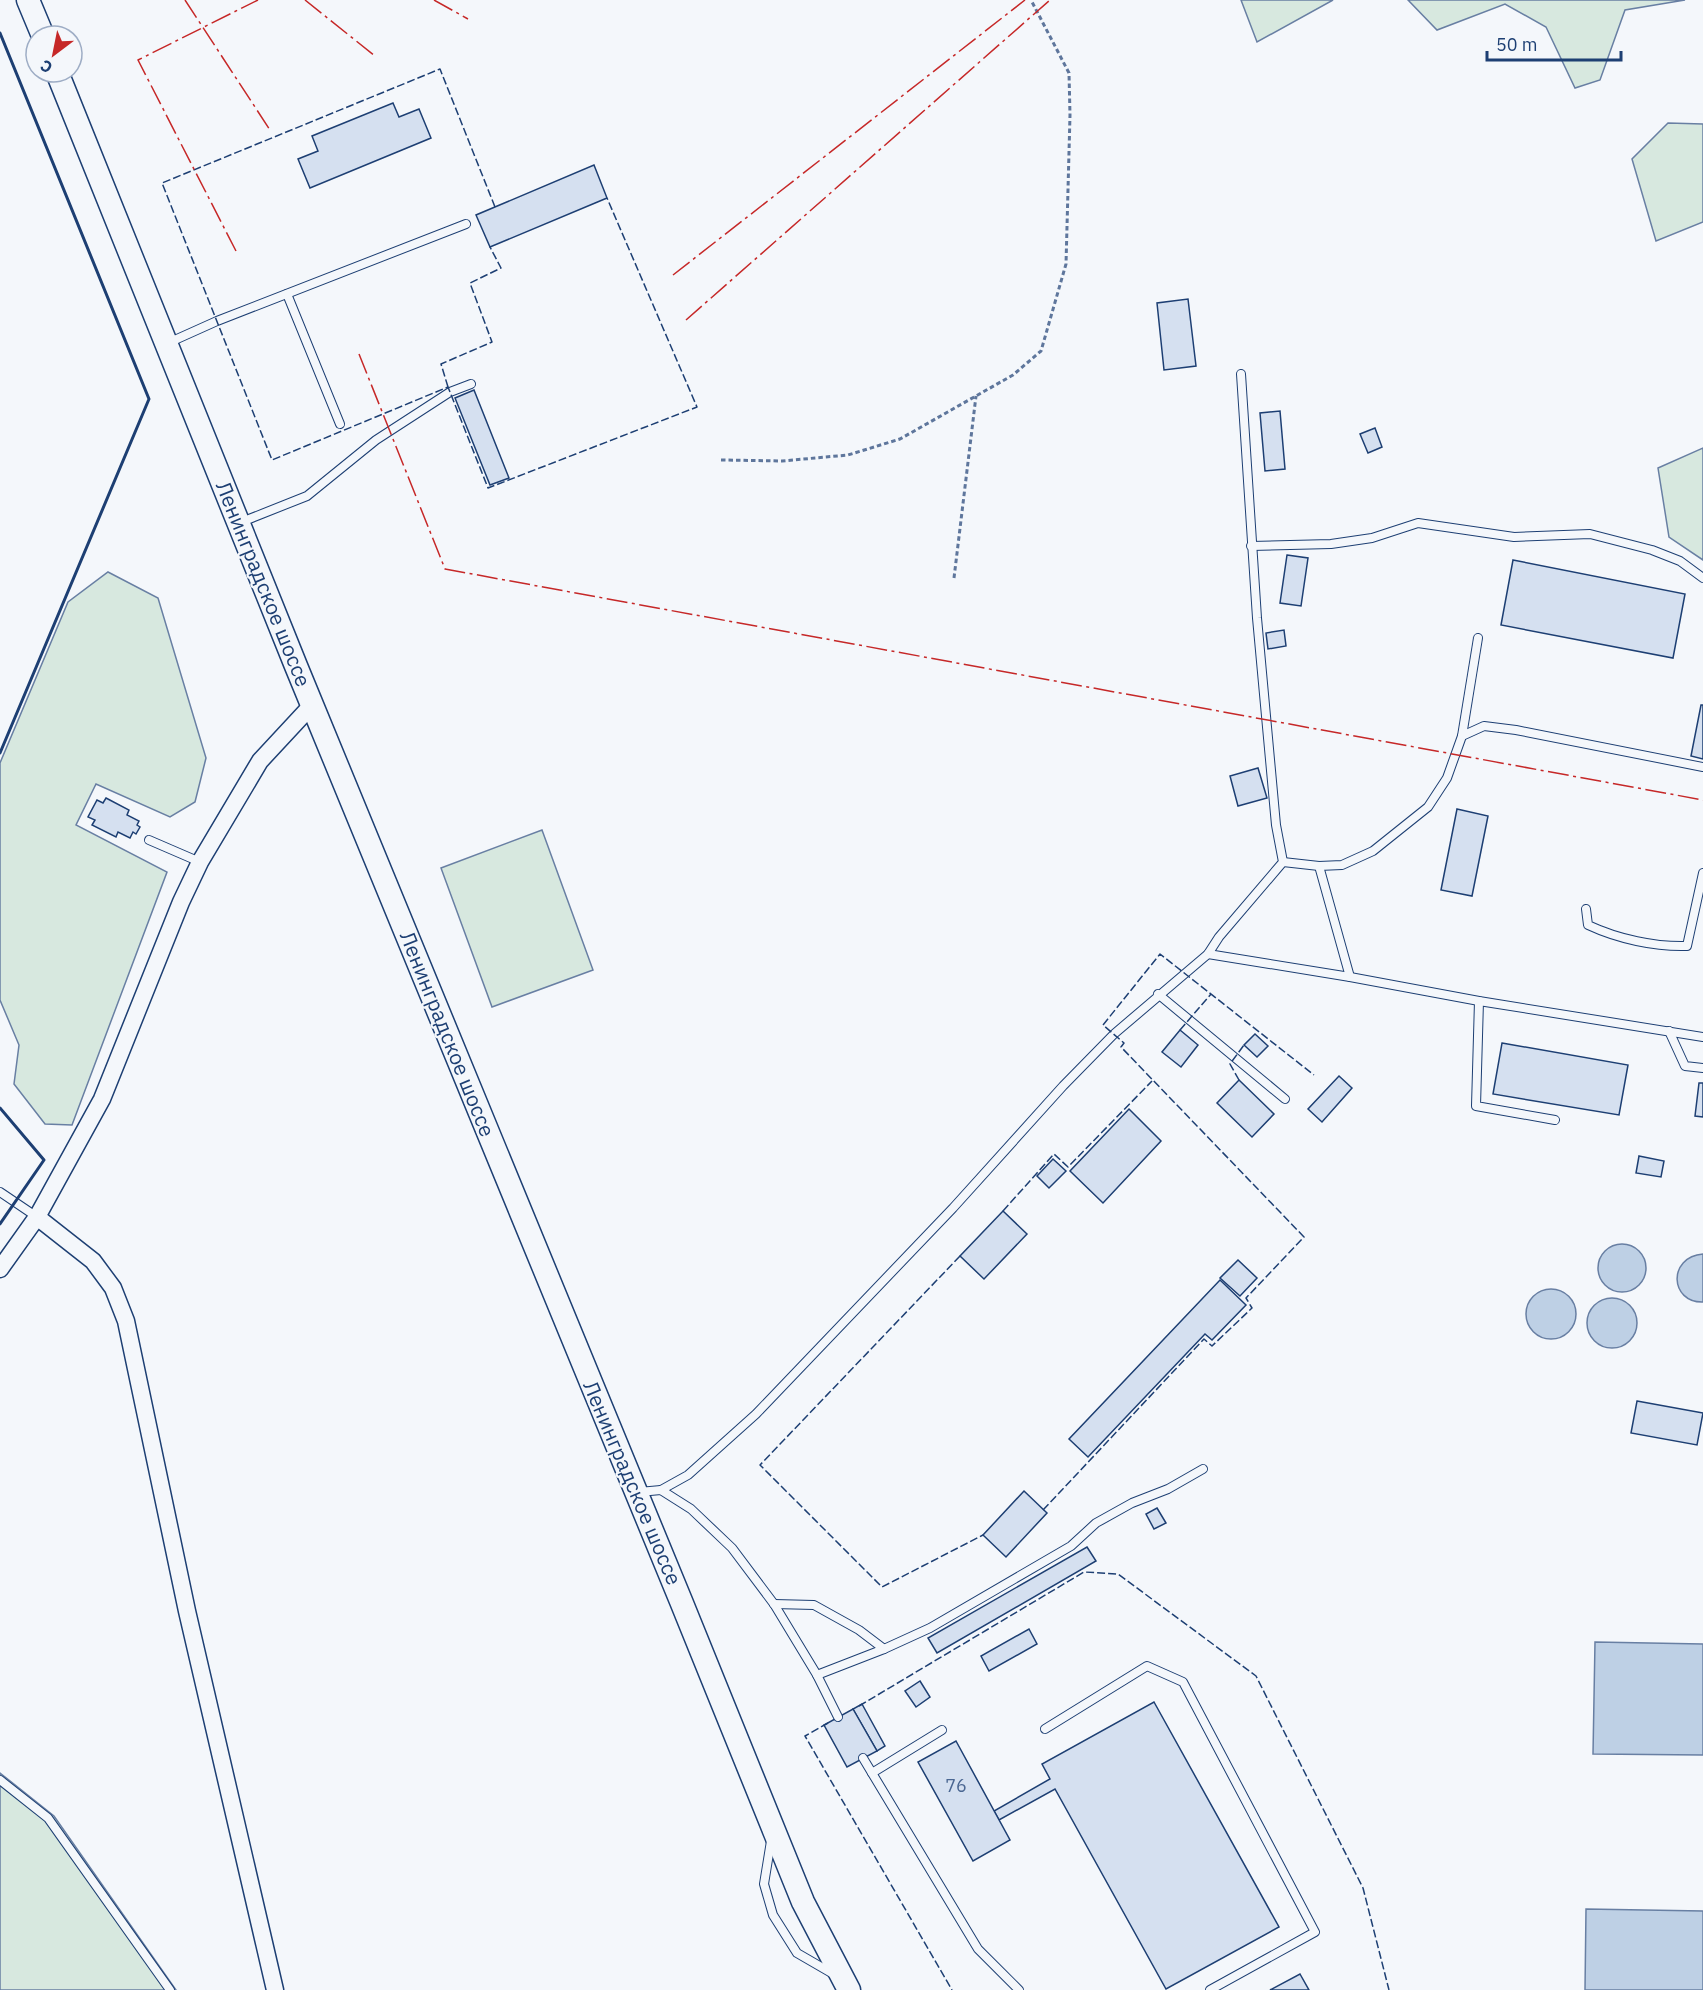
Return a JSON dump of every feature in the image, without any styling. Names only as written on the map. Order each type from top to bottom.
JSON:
[{"type":"main road","points":[[28,0],[38,24]]},
{"type":"main road","name":"Ленинградское шоссе","points":[[62,84],[312,705],[803,1902],[846,1985]]},
{"type":"street","points":[[0,1269],[36,1217],[102,1099],[181,902],[200,862],[260,761],[312,705]]},
{"type":"street","points":[[36,1217],[93,1261],[113,1288],[126,1320],[187,1611],[275,1990]]},
{"type":"lane","points":[[166,344],[466,224]]},
{"type":"lane","points":[[287,294],[340,424]]},
{"type":"lane","points":[[1241,374],[1251,546],[1276,825],[1283,862]]},
{"type":"lane","points":[[239,523],[307,496],[376,440],[450,392],[471,384]]},
{"type":"lane","points":[[1251,546],[1331,544],[1372,538],[1418,523],[1515,537],[1590,534],[1652,550],[1680,561],[1703,578]]},
{"type":"lane","points":[[1283,862],[1342,866],[1373,851],[1428,807],[1447,778],[1462,736],[1478,638]]},
{"type":"lane","points":[[1462,736],[1484,726],[1516,730],[1703,767]]},
{"type":"lane","points":[[148,840],[200,862]]},
{"type":"lane","points":[[635,1492],[661,1490],[688,1474],[756,1414],[953,1208],[1063,1086],[1114,1034],[1158,994],[1208,954],[1219,937],[1283,862]]},
{"type":"lane","points":[[1319,866],[1350,976]]},
{"type":"lane","points":[[1586,909],[1588,925],[1607,934],[1670,946],[1688,946],[1703,873]]},
{"type":"lane","points":[[1208,954],[1703,1037]]},
{"type":"lane","points":[[1158,994],[1285,1099]]},
{"type":"lane","points":[[1479,1001],[1476,1106],[1555,1120]]},
{"type":"lane","points":[[1669,1031],[1685,1066],[1703,1068]]},
{"type":"lane","points":[[0,1192],[36,1217]]},
{"type":"lane","points":[[817,1675],[930,1628],[1071,1546],[1096,1523],[1132,1503],[1168,1489],[1203,1469]]},
{"type":"lane","points":[[661,1490],[691,1509],[732,1548],[774,1604],[817,1675],[838,1717]]},
{"type":"lane","points":[[774,1604],[814,1605],[859,1630],[884,1649]]},
{"type":"lane","points":[[1045,1729],[1147,1666],[1183,1682],[1315,1932],[1209,1990]]},
{"type":"lane","points":[[872,1773],[942,1730]]},
{"type":"lane","points":[[863,1758],[978,1949],[1019,1990]]},
{"type":"lane","points":[[0,1780],[48,1818],[170,1990]]},
{"type":"lane","points":[[773,1829],[764,1884],[773,1915],[797,1953],[846,1985]]},
{"type":"path","points":[[721,460],[782,461],[848,455],[900,439],[1013,375],[1041,351],[1066,264],[1069,73],[1031,0]]},
{"type":"path","points":[[954,578],[976,396]]},
{"type":"shaded area","points":[[1241,0],[1333,0],[1257,42]]},
{"type":"shaded area","points":[[1408,0],[1685,0],[1625,10],[1600,80],[1575,88],[1546,27],[1505,4],[1437,30]]},
{"type":"shaded area","points":[[1668,123],[1703,124],[1703,222],[1656,241],[1632,159]]},
{"type":"shaded area","points":[[1703,448],[1703,560],[1669,537],[1658,468]]},
{"type":"shaded area","points":[[108,572],[158,598],[206,758],[195,802],[170,817],[96,784],[76,825],[167,872],[72,1125],[45,1124],[14,1084],[19,1045],[0,1000],[0,763],[68,602]]},
{"type":"shaded area","points":[[542,830],[593,970],[492,1007],[441,868]]},
{"type":"shaded area","points":[[0,1773],[54,1816],[176,1990],[0,1990]]},
{"type":"water","points":[[1622,1244],[1639,1251],[1646,1268],[1639,1285],[1622,1292],[1605,1285],[1598,1268],[1605,1251]]},
{"type":"water","points":[[1703,1254],[1703,1302],[1692,1300],[1684,1295],[1677,1280],[1678,1271],[1683,1263],[1691,1257]]},
{"type":"water","points":[[1551,1289],[1569,1296],[1576,1314],[1569,1332],[1551,1339],[1533,1332],[1526,1314],[1533,1296]]},
{"type":"water","points":[[1612,1298],[1630,1305],[1637,1323],[1630,1341],[1612,1348],[1594,1341],[1587,1323],[1594,1305]]},
{"type":"water","points":[[1595,1642],[1703,1644],[1703,1755],[1593,1754]]},
{"type":"water","points":[[1586,1909],[1703,1911],[1703,1990],[1585,1990]]},
{"type":"building","points":[[393,103],[399,117],[419,109],[431,138],[310,188],[298,159],[318,151],[312,136]]},
{"type":"building","points":[[594,165],[607,198],[490,247],[476,215]]},
{"type":"building","points":[[1188,299],[1196,366],[1164,370],[1157,303]]},
{"type":"building","points":[[474,390],[509,478],[490,485],[455,398]]},
{"type":"building","points":[[1280,411],[1285,469],[1265,471],[1260,413]]},
{"type":"building","points":[[1375,428],[1382,447],[1368,453],[1360,434]]},
{"type":"building","points":[[1287,555],[1308,558],[1301,606],[1280,603]]},
{"type":"building","points":[[1513,560],[1685,594],[1673,658],[1501,625]]},
{"type":"building","points":[[1284,630],[1286,646],[1268,649],[1266,633]]},
{"type":"building","points":[[1701,705],[1703,705],[1703,759],[1691,756]]},
{"type":"building","points":[[1258,768],[1267,798],[1238,806],[1230,776]]},
{"type":"building","points":[[106,798],[129,810],[127,815],[139,821],[137,825],[140,827],[136,834],[133,832],[130,838],[118,832],[116,837],[92,825],[95,820],[88,817],[97,800],[103,803]]},
{"type":"building","points":[[1457,809],[1488,816],[1472,896],[1441,890]]},
{"type":"building","points":[[1180,1030],[1198,1045],[1181,1067],[1162,1052]]},
{"type":"building","points":[[1255,1034],[1268,1046],[1257,1057],[1244,1045]]},
{"type":"building","points":[[1502,1043],[1628,1065],[1619,1115],[1493,1094]]},
{"type":"building","points":[[1339,1076],[1352,1088],[1322,1122],[1308,1109]]},
{"type":"building","points":[[1239,1080],[1274,1114],[1252,1137],[1217,1103]]},
{"type":"building","points":[[1699,1083],[1703,1083],[1703,1117],[1695,1116]]},
{"type":"building","points":[[1129,1109],[1161,1141],[1103,1203],[1070,1171]]},
{"type":"building","points":[[1639,1156],[1664,1161],[1661,1177],[1636,1173]]},
{"type":"building","points":[[1053,1159],[1066,1171],[1049,1188],[1037,1176]]},
{"type":"building","points":[[1003,1211],[1027,1234],[984,1279],[960,1256]]},
{"type":"building","points":[[1238,1260],[1257,1278],[1240,1296],[1220,1278]]},
{"type":"building","points":[[1220,1280],[1246,1305],[1212,1340],[1205,1334],[1088,1457],[1069,1439]]},
{"type":"building","points":[[1637,1401],[1703,1413],[1697,1445],[1631,1433]]},
{"type":"building","points":[[1024,1491],[1047,1513],[1006,1557],[983,1535]]},
{"type":"building","points":[[1157,1508],[1166,1523],[1154,1529],[1146,1514]]},
{"type":"building","points":[[1087,1547],[1096,1561],[937,1653],[928,1638]]},
{"type":"building","points":[[1029,1629],[1037,1644],[989,1671],[981,1656]]},
{"type":"building","points":[[920,1681],[930,1697],[916,1707],[905,1691]]},
{"type":"building","points":[[1154,1702],[1279,1927],[1166,1989],[1055,1789],[999,1820],[994,1811],[1050,1779],[1042,1764]]},
{"type":"building","points":[[862,1704],[885,1746],[877,1751],[853,1709]]},
{"type":"building","points":[[853,1709],[877,1751],[847,1767],[824,1725]]},
{"type":"building","points":[[956,1741],[1010,1840],[973,1861],[918,1762]]},
{"type":"building","points":[[1300,1974],[1309,1990],[1270,1990]]},
{"type":"fence","points":[[495,207],[440,69],[162,183],[272,460],[448,387],[488,488],[697,407],[607,198]]},
{"type":"fence","points":[[448,387],[441,364],[492,342],[470,283],[501,268],[490,247]]},
{"type":"fence","points":[[1043,1510],[1204,1339],[1212,1346],[1252,1308],[1246,1298],[1304,1237],[1121,1047],[1124,1043],[1103,1025],[1160,954],[1314,1075]]},
{"type":"fence","points":[[1180,1030],[1211,994]]},
{"type":"fence","points":[[1239,1080],[1230,1064],[1244,1045]]},
{"type":"fence","points":[[1003,1211],[1054,1154],[1068,1167],[1152,1081]]},
{"type":"fence","points":[[960,1256],[760,1465],[882,1587],[983,1535]]},
{"type":"fence","points":[[859,1706],[1084,1572],[1118,1574],[1256,1676],[1363,1888],[1389,1990]]},
{"type":"fence","points":[[828,1723],[805,1736],[952,1990]]},
{"type":"wall","points":[[0,33],[149,399],[0,753]]},
{"type":"wall","points":[[0,1108],[44,1160],[0,1224]]},
{"type":"power","points":[[185,0],[270,130]]},
{"type":"power","points":[[236,251],[138,60],[258,0]]},
{"type":"power","points":[[305,0],[375,56]]},
{"type":"power","points":[[434,0],[468,19]]},
{"type":"power","points":[[673,275],[1025,0]]},
{"type":"power","points":[[686,320],[1050,0]]},
{"type":"power","points":[[359,354],[445,569],[1703,800]]}]
